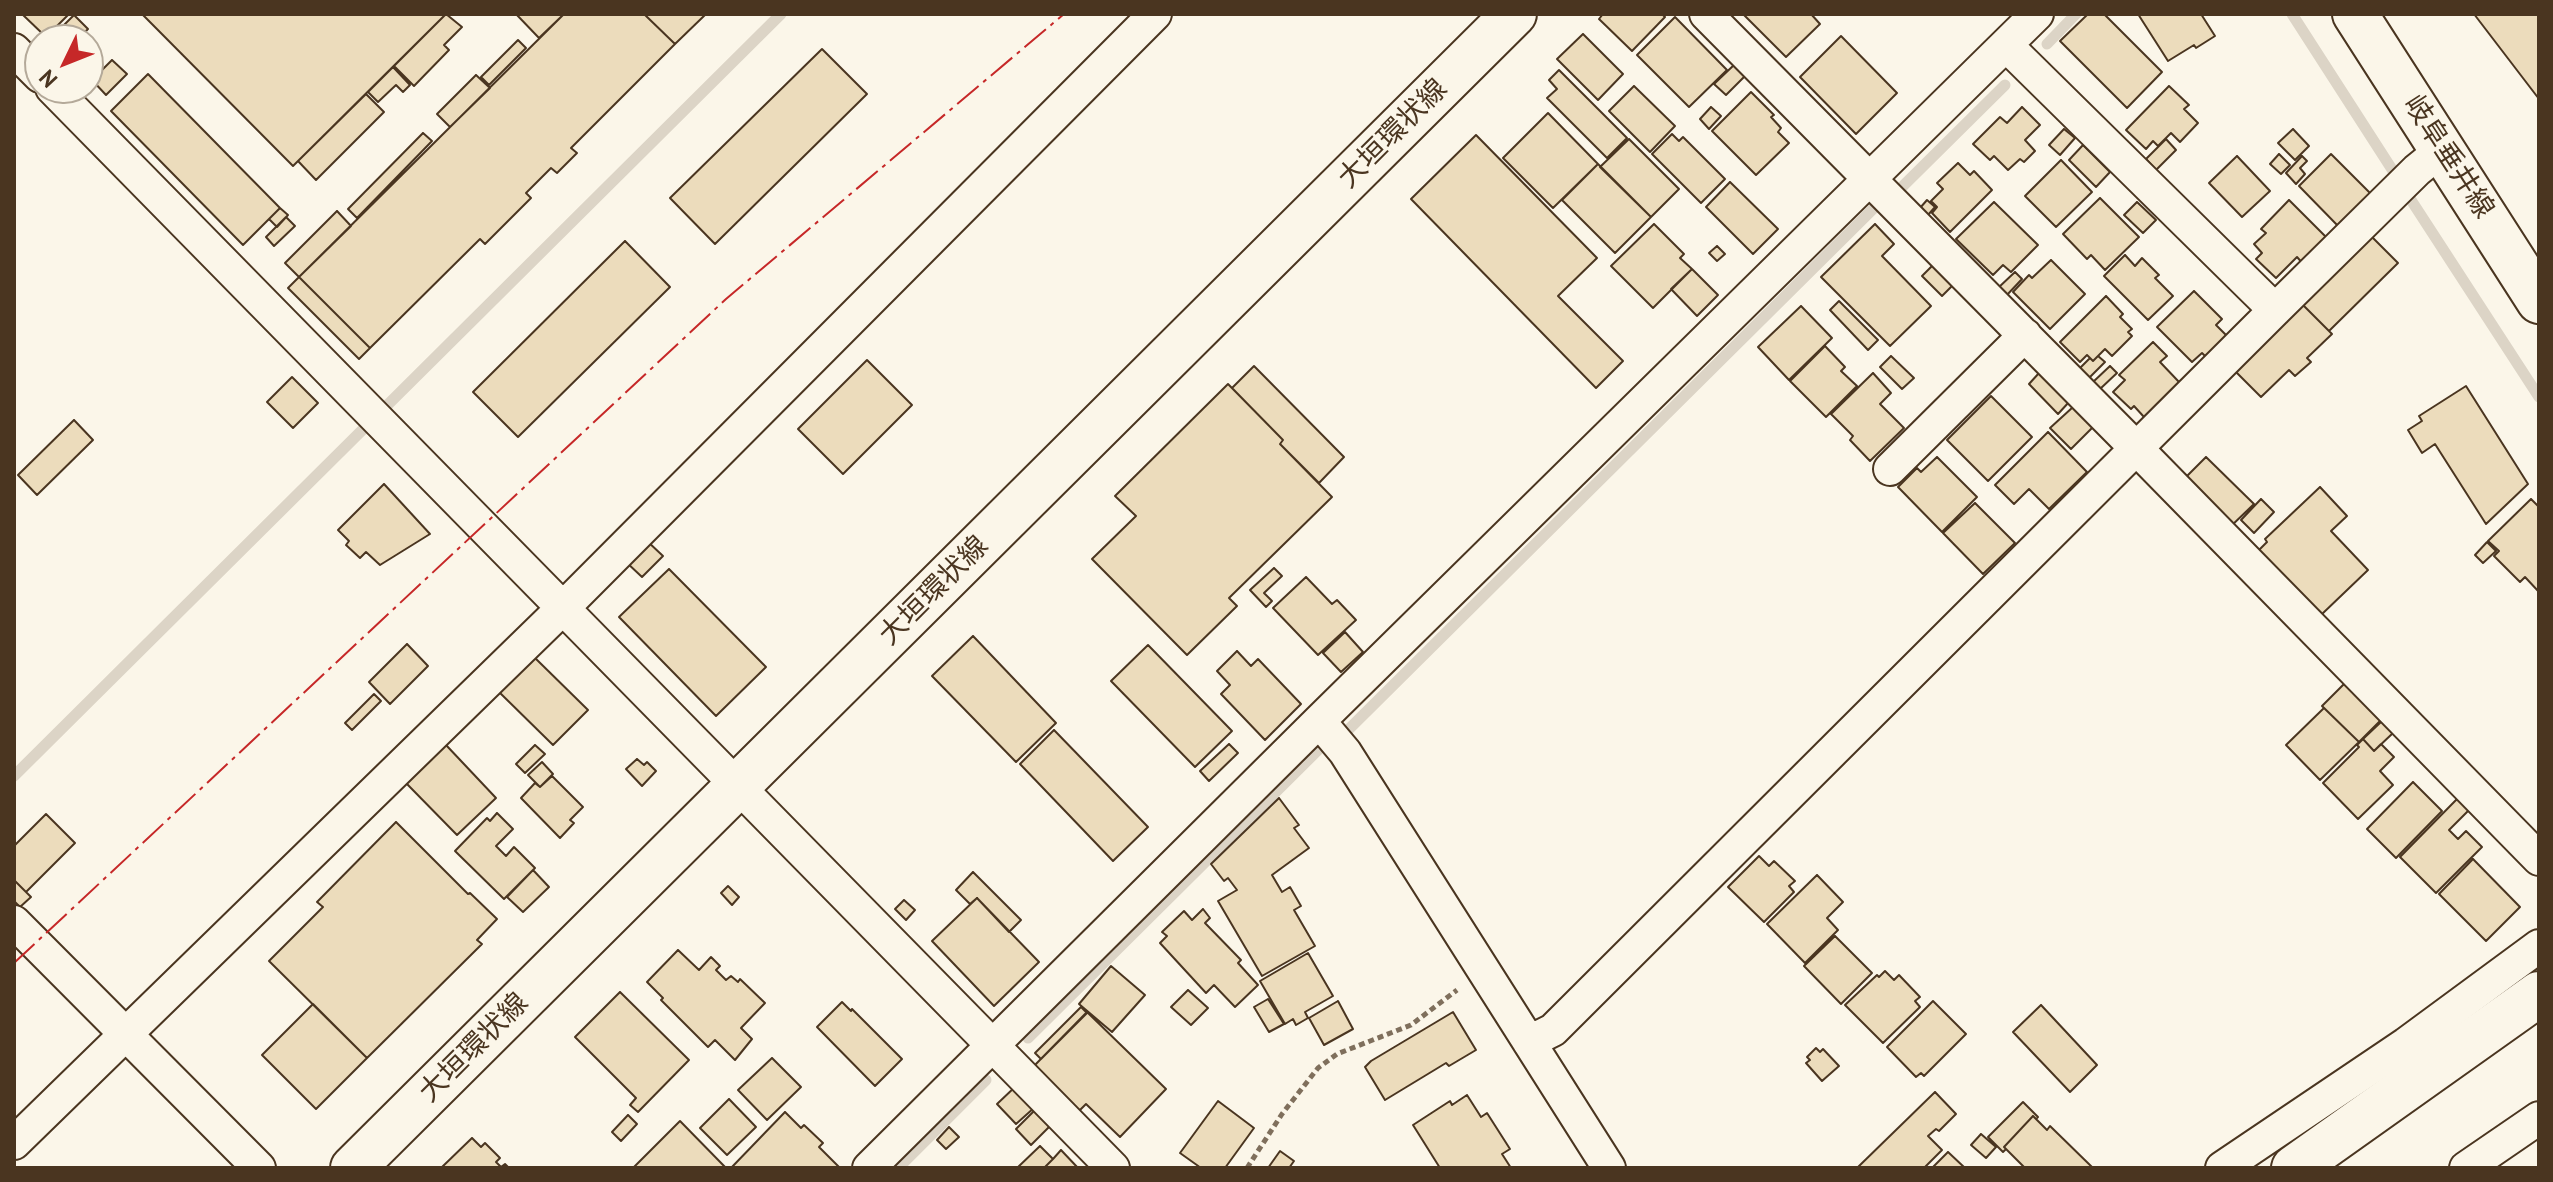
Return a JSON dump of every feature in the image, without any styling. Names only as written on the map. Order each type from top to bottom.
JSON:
[{"type":"main road","name":"大垣環状線","points":[[353,1168],[1514,14]]},
{"type":"main road","name":"岐阜垂井線","points":[[2355,14],[2539,301]]},
{"type":"main road","points":[[2294,1168],[2539,994]]},
{"type":"street","points":[[14,1143],[564,607],[1155,14]]},
{"type":"street","points":[[1706,14],[2539,859]]},
{"type":"street","points":[[869,1168],[2037,14]]},
{"type":"street","points":[[2006,45],[2275,310]]},
{"type":"street","points":[[68,104],[1113,1168]]},
{"type":"street","points":[[1529,1042],[1553,1030],[2275,310],[2417,170],[2443,149]]},
{"type":"street","points":[[1890,469],[2025,335]]},
{"type":"street","points":[[1319,721],[1345,752],[1609,1168]]},
{"type":"street","points":[[14,922],[259,1168]]},
{"type":"street","points":[[2222,1168],[2406,1044],[2539,946]]},
{"type":"street","points":[[2466,1168],[2539,1118]]},
{"type":"path","points":[[1247,1168],[1282,1114],[1318,1068],[1337,1054],[1411,1025],[1484,971]]},
{"type":"building","points":[[22,14],[69,14],[59,24],[32,24]]},
{"type":"building","points":[[142,14],[446,14],[293,166]]},
{"type":"building","points":[[446,14],[462,27],[444,45],[449,50],[414,86],[394,66]]},
{"type":"building","points":[[516,14],[564,14],[539,38]]},
{"type":"building","points":[[564,14],[644,14],[675,44],[571,148],[577,153],[557,173],[551,168],[526,193],[531,198],[485,244],[480,239],[370,348],[299,277]]},
{"type":"building","points":[[644,14],[706,14],[675,44]]},
{"type":"building","points":[[1603,14],[1662,14],[1665,17],[1632,51],[1599,19]]},
{"type":"building","points":[[1743,14],[1811,14],[1820,24],[1786,57]]},
{"type":"building","points":[[2088,14],[2104,14],[2162,72],[2127,108],[2060,41]]},
{"type":"building","points":[[2138,14],[2201,14],[2215,36],[2168,61]]},
{"type":"building","points":[[2474,14],[2539,14],[2539,99]]},
{"type":"building","points":[[74,15],[83,24],[65,24]]},
{"type":"building","points":[[1675,17],[1727,70],[1689,107],[1637,55]]},
{"type":"building","points":[[1583,34],[1623,74],[1598,100],[1557,59]]},
{"type":"building","points":[[1841,36],[1897,93],[1856,134],[1800,77]]},
{"type":"building","points":[[518,40],[526,48],[489,85],[481,77]]},
{"type":"building","points":[[822,49],[867,94],[715,244],[670,198]]},
{"type":"building","points":[[112,60],[127,74],[106,95],[104,93],[104,68]]},
{"type":"building","points":[[1735,64],[1746,75],[1726,95],[1714,84]]},
{"type":"building","points":[[393,67],[410,85],[403,92],[396,85],[378,102],[368,92]]},
{"type":"building","points":[[1559,70],[1627,138],[1607,158],[1547,98],[1557,89],[1549,80]]},
{"type":"building","points":[[148,74],[280,208],[243,245],[111,111]]},
{"type":"building","points":[[476,75],[490,88],[450,127],[437,114]]},
{"type":"building","points":[[1634,86],[1675,126],[1650,152],[1609,111]]},
{"type":"building","points":[[2169,86],[2189,105],[2184,109],[2198,123],[2180,142],[2171,133],[2158,146],[2153,141],[2146,149],[2126,130]]},
{"type":"building","points":[[1751,92],[1774,115],[1771,117],[1781,128],[1778,132],[1789,143],[1756,175],[1712,131]]},
{"type":"building","points":[[366,94],[384,112],[316,180],[298,161]]},
{"type":"building","points":[[1711,107],[1721,116],[1709,129],[1700,119]]},
{"type":"building","points":[[2022,107],[2040,125],[2025,140],[2035,151],[2024,162],[2020,159],[2008,170],[1994,156],[1990,160],[1973,144],[2000,117],[2007,123]]},
{"type":"building","points":[[1548,113],[1598,164],[1553,208],[1503,158]]},
{"type":"building","points":[[2064,129],[2075,138],[2060,155],[2049,145]]},
{"type":"building","points":[[2293,129],[2309,146],[2295,160],[2278,143]]},
{"type":"building","points":[[423,133],[432,141],[357,218],[348,209]]},
{"type":"building","points":[[1672,134],[1679,141],[1683,137],[1725,179],[1701,203],[1652,154]]},
{"type":"building","points":[[1476,135],[1597,258],[1558,296],[1623,361],[1596,388],[1411,199]]},
{"type":"building","points":[[1629,139],[1679,189],[1651,217],[1600,167]]},
{"type":"building","points":[[2166,139],[2176,150],[2156,170],[2146,159]]},
{"type":"building","points":[[2083,145],[2110,172],[2096,187],[2069,160]]},
{"type":"building","points":[[2279,154],[2290,165],[2281,174],[2270,164]]},
{"type":"building","points":[[2331,154],[2372,195],[2340,228],[2299,186]]},
{"type":"building","points":[[2237,156],[2270,191],[2242,217],[2209,183]]},
{"type":"building","points":[[2302,156],[2307,161],[2300,168],[2305,174],[2296,184],[2286,173]]},
{"type":"building","points":[[2061,160],[2092,192],[2056,227],[2025,196]]},
{"type":"building","points":[[1958,163],[1970,175],[1974,171],[1992,190],[1950,232],[1932,213],[1937,207],[1931,201],[1943,189],[1937,183]]},
{"type":"building","points":[[1598,164],[1651,217],[1615,253],[1562,200]]},
{"type":"building","points":[[1730,182],[1778,229],[1753,254],[1706,207]]},
{"type":"building","points":[[2100,198],[2139,237],[2105,270],[2091,255],[2087,259],[2063,234]]},
{"type":"building","points":[[1927,200],[1935,207],[1928,215],[1920,208]]},
{"type":"building","points":[[2289,200],[2330,241],[2305,266],[2297,257],[2276,278],[2256,259],[2262,253],[2254,244],[2266,233],[2261,229]]},
{"type":"building","points":[[1994,202],[2038,245],[2011,272],[2003,265],[1993,275],[1956,239]]},
{"type":"building","points":[[2137,202],[2156,220],[2143,233],[2124,215]]},
{"type":"building","points":[[280,208],[288,215],[277,227],[269,219]]},
{"type":"building","points":[[337,211],[351,226],[299,277],[285,263]]},
{"type":"building","points":[[286,217],[295,226],[274,246],[266,237]]},
{"type":"building","points":[[1654,224],[1684,254],[1680,258],[1692,269],[1653,308],[1611,266]]},
{"type":"building","points":[[1875,224],[1894,244],[1882,256],[1931,306],[1890,346],[1821,277]]},
{"type":"building","points":[[2371,236],[2398,263],[2329,331],[2301,303]]},
{"type":"building","points":[[625,241],[670,287],[518,437],[473,392]]},
{"type":"building","points":[[1717,246],[1725,254],[1717,261],[1709,253]]},
{"type":"building","points":[[2125,255],[2135,266],[2142,258],[2159,275],[2155,278],[2173,296],[2148,320],[2104,276]]},
{"type":"building","points":[[2051,260],[2085,294],[2050,329],[2013,292],[2029,275],[2032,278]]},
{"type":"building","points":[[1933,265],[1953,285],[1942,296],[1922,276]]},
{"type":"building","points":[[1692,269],[1718,295],[1697,316],[1671,289]]},
{"type":"building","points":[[2015,272],[2022,279],[2006,296],[1998,288]]},
{"type":"building","points":[[299,277],[370,348],[359,359],[288,288]]},
{"type":"building","points":[[2194,291],[2222,319],[2216,325],[2227,336],[2206,357],[2202,353],[2192,362],[2157,327]]},
{"type":"building","points":[[2106,296],[2123,314],[2120,317],[2132,329],[2128,332],[2132,336],[2112,356],[2105,349],[2093,361],[2087,355],[2080,362],[2060,342]]},
{"type":"building","points":[[1839,301],[1878,340],[1868,350],[1830,310]]},
{"type":"building","points":[[2301,303],[2332,334],[2307,358],[2311,362],[2295,376],[2289,370],[2261,397],[2233,369]]},
{"type":"building","points":[[1801,306],[1832,338],[1789,380],[1758,347]]},
{"type":"building","points":[[2153,342],[2167,356],[2160,362],[2179,382],[2144,417],[2113,392],[2125,380],[2119,375]]},
{"type":"building","points":[[1825,346],[1845,367],[1841,371],[1857,386],[1826,417],[1790,381]]},
{"type":"building","points":[[1891,356],[1914,378],[1902,389],[1880,367]]},
{"type":"building","points":[[2098,356],[2105,362],[2088,379],[2079,369],[2090,358],[2093,361]]},
{"type":"building","points":[[867,360],[912,405],[843,474],[798,429]]},
{"type":"building","points":[[1254,366],[1344,457],[1319,483],[1280,444],[1283,440],[1232,388]]},
{"type":"building","points":[[2110,366],[2117,373],[2100,389],[2093,382]]},
{"type":"building","points":[[1873,373],[1891,393],[1880,404],[1904,428],[1870,461],[1850,440],[1853,436],[1831,414]]},
{"type":"building","points":[[2039,373],[2069,402],[2058,414],[2029,384]]},
{"type":"building","points":[[292,377],[318,403],[293,428],[267,402]]},
{"type":"building","points":[[1228,384],[1283,440],[1280,444],[1332,497],[1229,598],[1237,606],[1187,655],[1092,559],[1136,516],[1115,496]]},
{"type":"building","points":[[2466,386],[2528,484],[2486,524],[2435,444],[2422,453],[2408,430],[2422,421],[2419,416]]},
{"type":"building","points":[[1991,396],[2032,437],[1988,481],[1947,440]]},
{"type":"building","points":[[2073,407],[2093,427],[2071,449],[2050,428]]},
{"type":"building","points":[[74,420],[93,440],[37,495],[18,475]]},
{"type":"building","points":[[2048,432],[2087,472],[2049,509],[2029,489],[2014,504],[1995,485]]},
{"type":"building","points":[[1937,457],[1977,497],[1942,532],[1898,487],[1917,468],[1921,472]]},
{"type":"building","points":[[2206,457],[2254,504],[2228,529],[2181,482]]},
{"type":"building","points":[[384,484],[430,534],[380,565],[366,552],[360,558],[346,545],[349,541],[338,530]]},
{"type":"building","points":[[2320,487],[2347,516],[2331,531],[2368,570],[2321,615],[2259,550],[2267,542],[2265,539]]},
{"type":"building","points":[[2261,499],[2274,512],[2254,533],[2241,520]]},
{"type":"building","points":[[2531,499],[2539,507],[2539,592],[2525,577],[2520,582],[2494,556],[2499,551],[2488,541]]},
{"type":"building","points":[[1975,503],[2015,543],[1983,574],[1943,533]]},
{"type":"building","points":[[646,540],[663,556],[642,577],[625,561]]},
{"type":"building","points":[[2487,542],[2496,551],[2483,563],[2475,555]]},
{"type":"building","points":[[1274,568],[1282,576],[1264,593],[1272,601],[1266,607],[1250,590]]},
{"type":"building","points":[[669,569],[766,667],[716,716],[619,617]]},
{"type":"building","points":[[1306,577],[1332,604],[1337,600],[1356,620],[1318,655],[1273,608]]},
{"type":"building","points":[[1345,632],[1363,652],[1341,672],[1323,653]]},
{"type":"building","points":[[973,636],[1056,723],[1016,762],[932,676]]},
{"type":"building","points":[[407,644],[428,666],[390,704],[369,682]]},
{"type":"building","points":[[1148,645],[1232,731],[1195,767],[1111,681]]},
{"type":"building","points":[[1237,651],[1251,666],[1258,659],[1301,704],[1265,740],[1221,694],[1230,685],[1217,671]]},
{"type":"building","points":[[532,655],[588,710],[553,745],[497,690]]},
{"type":"building","points":[[2344,684],[2381,720],[2359,742],[2322,706]]},
{"type":"building","points":[[374,694],[381,701],[352,730],[345,723]]},
{"type":"building","points":[[2324,708],[2359,742],[2320,780],[2286,745]]},
{"type":"building","points":[[2382,721],[2393,733],[2374,751],[2363,739]]},
{"type":"building","points":[[1054,730],[1148,827],[1113,861],[1020,764]]},
{"type":"building","points":[[2363,739],[2374,751],[2381,744],[2394,757],[2380,771],[2393,785],[2358,819],[2323,783],[2359,747],[2357,745]]},
{"type":"building","points":[[1229,744],[1238,753],[1209,781],[1200,771]]},
{"type":"building","points":[[446,745],[496,798],[457,835],[406,783]]},
{"type":"building","points":[[535,745],[545,754],[525,773],[516,764]]},
{"type":"building","points":[[637,759],[644,765],[647,762],[656,771],[642,786],[626,769]]},
{"type":"building","points":[[542,762],[553,774],[540,787],[528,775]]},
{"type":"building","points":[[552,776],[583,807],[570,820],[574,823],[560,838],[521,798],[535,783],[540,787]]},
{"type":"building","points":[[2413,782],[2442,811],[2396,858],[2367,829]]},
{"type":"building","points":[[1279,798],[1299,825],[1294,828],[1309,848],[1272,875],[1282,892],[1290,887],[1301,906],[1294,910],[1315,946],[1262,976],[1218,901],[1237,890],[1228,878],[1224,881],[1211,864]]},
{"type":"building","points":[[2457,799],[2469,810],[2449,830],[2458,839],[2466,831],[2482,847],[2436,893],[2400,857]]},
{"type":"building","points":[[497,813],[513,829],[496,846],[506,856],[514,847],[535,868],[504,899],[455,851],[487,818],[490,821]]},
{"type":"building","points":[[46,814],[75,843],[26,892],[14,880],[14,846]]},
{"type":"building","points":[[396,822],[497,919],[477,940],[482,944],[367,1058],[269,961],[323,907],[317,902]]},
{"type":"building","points":[[1759,856],[1769,866],[1774,861],[1795,881],[1789,886],[1794,892],[1764,922],[1728,887]]},
{"type":"building","points":[[2473,859],[2520,907],[2486,941],[2439,894]]},
{"type":"building","points":[[533,870],[549,887],[523,912],[507,897]]},
{"type":"building","points":[[973,872],[1021,920],[1009,932],[977,898],[970,904],[956,890]]},
{"type":"building","points":[[1817,875],[1843,902],[1827,918],[1838,930],[1805,963],[1767,924]]},
{"type":"building","points":[[14,880],[31,897],[20,907],[14,901]]},
{"type":"building","points":[[728,886],[739,897],[732,905],[721,893]]},
{"type":"building","points":[[977,898],[1039,962],[994,1006],[932,941]]},
{"type":"building","points":[[904,900],[915,910],[906,920],[895,909]]},
{"type":"building","points":[[1203,909],[1210,918],[1205,923],[1241,960],[1238,963],[1258,985],[1235,1007],[1214,985],[1206,993],[1160,943],[1167,936],[1162,932],[1184,911],[1192,920]]},
{"type":"building","points":[[1835,936],[1872,973],[1841,1004],[1804,966]]},
{"type":"building","points":[[678,950],[699,970],[711,957],[720,966],[716,970],[726,980],[731,976],[738,982],[740,979],[765,1003],[741,1028],[752,1039],[735,1060],[715,1040],[708,1047],[647,982]]},
{"type":"building","points":[[1308,953],[1333,996],[1305,1012],[1308,1018],[1296,1025],[1293,1019],[1285,1024],[1260,981]]},
{"type":"building","points":[[1111,966],[1145,995],[1112,1032],[1079,1004]]},
{"type":"building","points":[[1885,971],[1894,980],[1899,975],[1920,997],[1915,1001],[1920,1007],[1883,1043],[1845,1005]]},
{"type":"building","points":[[1188,990],[1208,1008],[1191,1025],[1171,1007]]},
{"type":"building","points":[[620,992],[689,1060],[638,1112],[630,1105],[636,1098],[575,1037]]},
{"type":"building","points":[[1268,999],[1284,1024],[1269,1032],[1254,1007]]},
{"type":"building","points":[[1338,1001],[1353,1029],[1324,1045],[1309,1018]]},
{"type":"building","points":[[1933,1001],[1966,1034],[1924,1076],[1921,1073],[1916,1077],[1887,1047]]},
{"type":"building","points":[[842,1002],[902,1059],[875,1086],[817,1027]]},
{"type":"building","points":[[313,1004],[367,1058],[316,1109],[262,1055]]},
{"type":"building","points":[[2041,1005],[2097,1065],[2070,1092],[2013,1032]]},
{"type":"building","points":[[1081,1007],[1087,1013],[1041,1059],[1035,1053]]},
{"type":"building","points":[[1087,1012],[1166,1089],[1120,1137],[1086,1104],[1079,1111],[1033,1067]]},
{"type":"building","points":[[1453,1012],[1476,1050],[1449,1066],[1446,1063],[1385,1100],[1365,1067]]},
{"type":"building","points":[[1816,1048],[1820,1052],[1823,1049],[1839,1066],[1822,1081],[1806,1063],[1810,1060],[1807,1057]]},
{"type":"building","points":[[772,1058],[801,1087],[767,1120],[738,1090]]},
{"type":"building","points":[[1016,1086],[1035,1107],[1016,1124],[997,1104]]},
{"type":"building","points":[[1935,1092],[1956,1114],[1939,1131],[1936,1129],[1928,1136],[1942,1150],[1924,1168],[1857,1168]]},
{"type":"building","points":[[1467,1095],[1481,1117],[1487,1113],[1510,1149],[1502,1154],[1511,1168],[1440,1168],[1413,1125],[1450,1101],[1452,1105]]},
{"type":"building","points":[[729,1099],[756,1127],[727,1155],[700,1128]]},
{"type":"building","points":[[1218,1101],[1254,1128],[1225,1168],[1201,1168],[1180,1153]]},
{"type":"building","points":[[2023,1102],[2038,1117],[2033,1116],[2004,1147],[2003,1152],[1988,1137]]},
{"type":"building","points":[[1038,1107],[1053,1123],[1031,1145],[1016,1129]]},
{"type":"building","points":[[785,1112],[823,1143],[819,1147],[840,1168],[731,1168]]},
{"type":"building","points":[[628,1115],[637,1124],[621,1141],[612,1132]]},
{"type":"building","points":[[2033,1116],[2047,1130],[2050,1126],[2093,1168],[2025,1168],[2004,1147]]},
{"type":"building","points":[[680,1121],[726,1168],[633,1168]]},
{"type":"building","points":[[949,1127],[959,1137],[946,1149],[937,1140]]},
{"type":"building","points":[[1981,1134],[1996,1147],[1986,1158],[1971,1145]]},
{"type":"building","points":[[472,1138],[481,1147],[485,1143],[500,1158],[496,1162],[501,1167],[505,1164],[509,1168],[441,1168]]},
{"type":"building","points":[[1040,1146],[1053,1159],[1044,1168],[1017,1168]]},
{"type":"building","points":[[1061,1150],[1078,1168],[1044,1168],[1053,1159]]},
{"type":"building","points":[[1280,1151],[1294,1161],[1289,1168],[1268,1168]]},
{"type":"building","points":[[1948,1152],[1965,1168],[1932,1168]]},
{"type":"waterway","points":[[14,776],[781,14]]},
{"type":"waterway","points":[[2047,44],[2076,14]]},
{"type":"waterway","points":[[2292,14],[2395,174]]},
{"type":"waterway","points":[[1903,186],[2005,85]]},
{"type":"waterway","points":[[2411,200],[2539,397]]},
{"type":"waterway","points":[[1349,729],[1876,206]]},
{"type":"waterway","points":[[1028,1038],[1321,747]]},
{"type":"waterway","points":[[898,1168],[986,1080]]},
{"type":"power","points":[[14,963],[726,299],[1064,14]]}]
